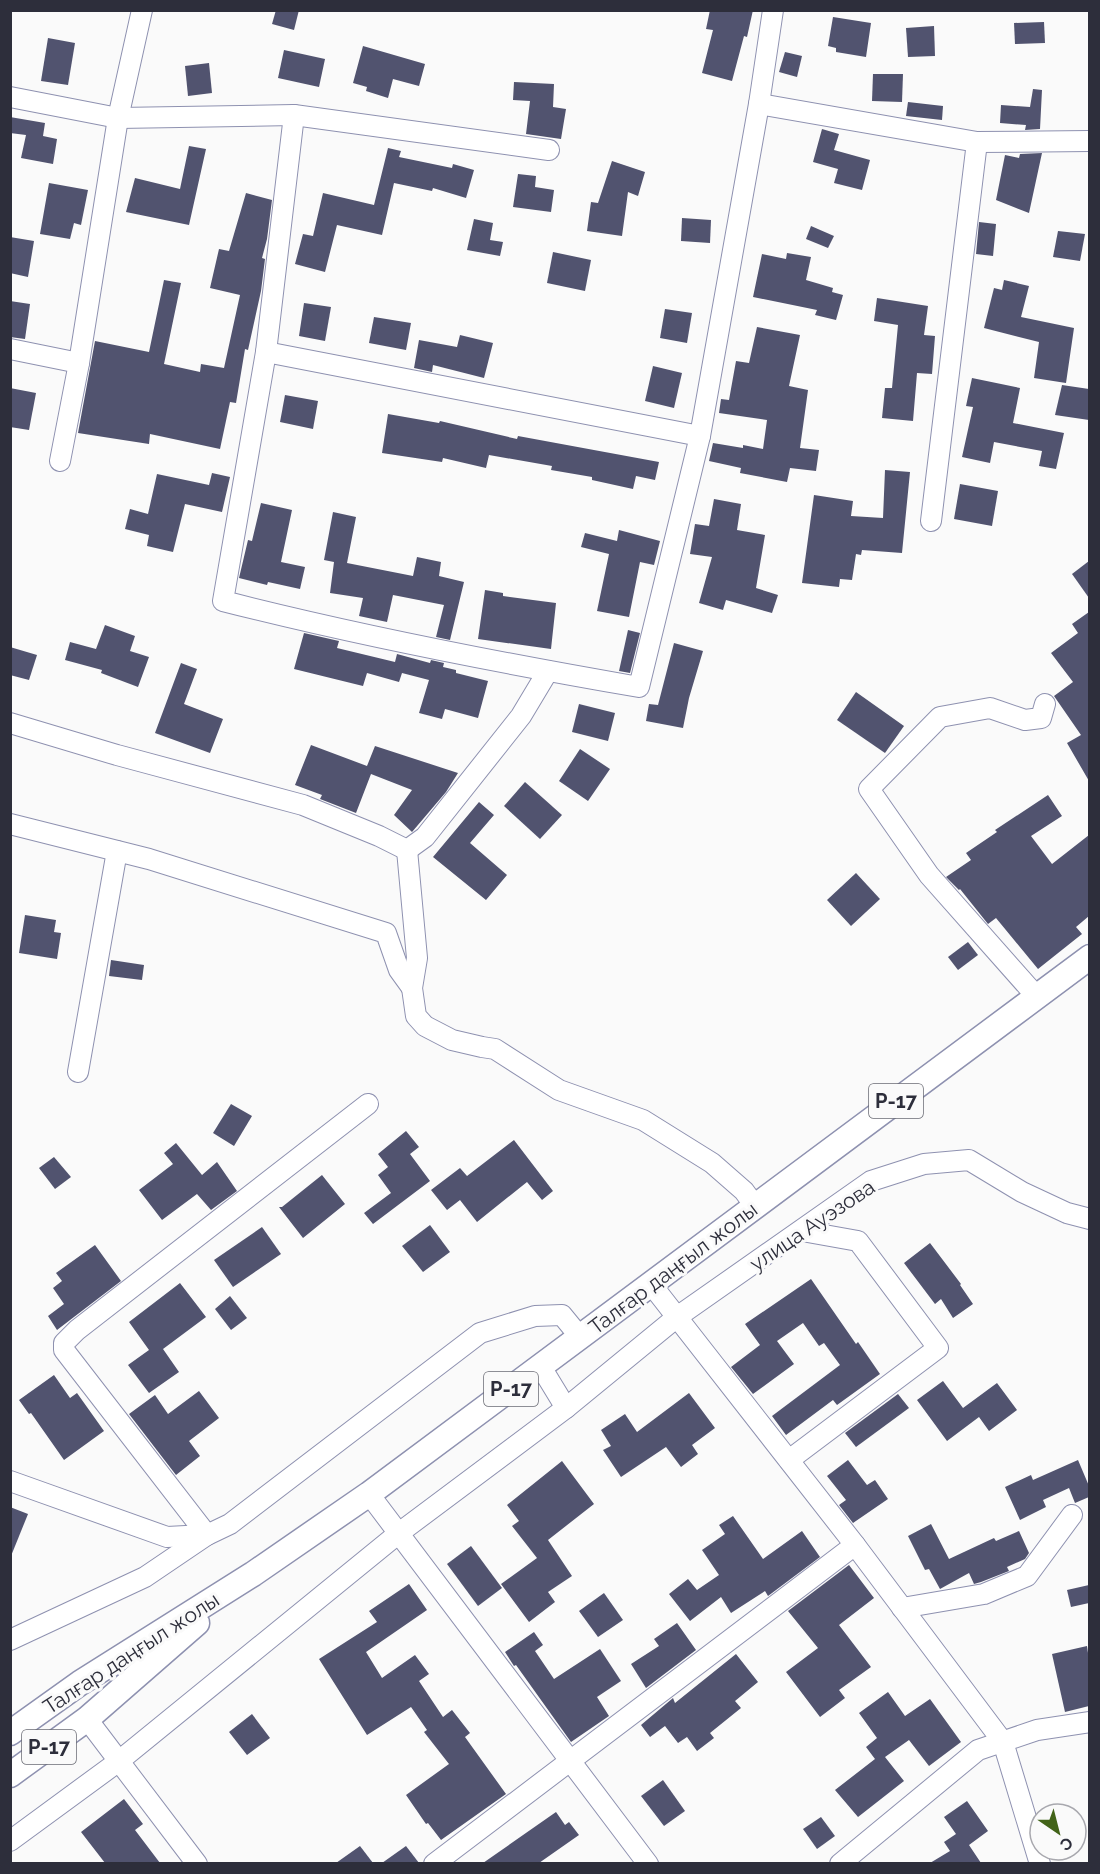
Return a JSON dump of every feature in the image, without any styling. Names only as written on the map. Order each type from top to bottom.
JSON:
[{"type":"main road","name":"Талғар даңғыл жолы","points":[[10,1733],[80,1683],[253,1574],[369,1494],[1089,957]]},
{"type":"main road","name":"Талғар даңғыл жолы","points":[[87,1719],[253,1574]]},
{"type":"main road","name":"P-17","points":[[10,1775],[87,1719]]},
{"type":"street","points":[[60,461],[79,363],[118,118],[142,10]]},
{"type":"street","points":[[294,115],[266,352],[223,601],[282,616],[548,672],[639,687],[700,436],[759,104],[773,10]]},
{"type":"street","points":[[10,97],[118,118],[294,115],[549,150]]},
{"type":"street","points":[[759,104],[977,142],[1089,141]]},
{"type":"street","points":[[931,521],[977,142]]},
{"type":"street","points":[[10,350],[79,363]]},
{"type":"street","points":[[266,352],[700,436]]},
{"type":"street","points":[[407,850],[425,837],[514,726],[548,672]]},
{"type":"street","points":[[1036,997],[929,874],[869,789],[940,717],[990,708],[1025,720],[1041,718],[1045,704]]},
{"type":"street","points":[[10,723],[117,755],[303,805],[407,850]]},
{"type":"street","points":[[10,824],[149,859],[386,933],[399,970],[412,988]]},
{"type":"street","points":[[407,850],[417,958],[412,988],[416,1016],[425,1026],[452,1040],[495,1048],[559,1090],[643,1120],[712,1163],[744,1191],[755,1206]]},
{"type":"street","points":[[78,1072],[117,851]]},
{"type":"street","points":[[207,1535],[64,1350],[64,1343],[77,1330],[368,1104]]},
{"type":"street","name":"улица Ауэзова","points":[[10,1841],[119,1761],[399,1533],[566,1408],[677,1317],[871,1181],[924,1164],[969,1160],[1022,1192],[1067,1213],[1089,1219]]},
{"type":"street","points":[[789,1460],[938,1348],[858,1241],[802,1231]]},
{"type":"street","points":[[651,1284],[855,1545],[1003,1742],[1040,1863]]},
{"type":"street","points":[[10,1640],[145,1576],[207,1535],[230,1524],[480,1334],[535,1316],[562,1315],[580,1337]]},
{"type":"street","points":[[541,1367],[566,1408]]},
{"type":"street","points":[[10,1481],[166,1537],[207,1535]]},
{"type":"street","points":[[369,1494],[648,1863]]},
{"type":"street","points":[[902,1608],[984,1594],[1027,1576],[1072,1515]]},
{"type":"street","points":[[434,1863],[855,1545]]},
{"type":"street","points":[[87,1719],[197,1863]]},
{"type":"street","points":[[840,1863],[978,1750],[1037,1730],[1089,1722]]},
{"type":"building","points":[[276,10],[299,10],[294,30],[272,24]]},
{"type":"building","points":[[710,10],[753,10],[747,37],[744,36],[732,81],[702,73],[713,30],[706,29]]},
{"type":"building","points":[[833,17],[871,23],[866,57],[836,52],[836,48],[828,46]]},
{"type":"building","points":[[1044,22],[1045,43],[1015,44],[1014,23]]},
{"type":"building","points":[[934,26],[935,56],[908,57],[906,28]]},
{"type":"building","points":[[48,38],[75,43],[68,85],[41,81]]},
{"type":"building","points":[[363,46],[425,64],[419,86],[393,79],[388,98],[366,91],[367,87],[353,83]]},
{"type":"building","points":[[284,50],[325,59],[319,87],[278,78]]},
{"type":"building","points":[[785,52],[802,56],[797,77],[779,72]]},
{"type":"building","points":[[209,63],[212,93],[188,96],[185,66]]},
{"type":"building","points":[[873,74],[903,74],[902,102],[872,101]]},
{"type":"building","points":[[514,82],[554,84],[553,107],[566,109],[561,139],[526,134],[530,101],[513,100]]},
{"type":"building","points":[[1033,89],[1042,90],[1040,129],[1025,130],[1026,125],[1000,123],[1001,105],[1030,107]]},
{"type":"building","points":[[908,102],[943,106],[942,120],[906,116]]},
{"type":"building","points":[[10,117],[45,123],[43,136],[57,139],[53,164],[21,158],[26,135],[10,133]]},
{"type":"building","points":[[822,129],[839,134],[834,150],[870,160],[862,190],[834,183],[838,169],[813,162]]},
{"type":"building","points":[[189,146],[206,149],[189,225],[126,212],[135,178],[180,189]]},
{"type":"building","points":[[388,148],[401,151],[399,157],[452,168],[453,164],[474,170],[466,198],[433,188],[432,191],[394,183],[382,235],[337,225],[325,272],[295,264],[303,234],[313,236],[323,193],[374,205]]},
{"type":"building","points":[[1042,153],[1029,213],[996,200],[1005,155],[1019,158],[1020,154]]},
{"type":"building","points":[[612,161],[645,172],[638,196],[628,192],[622,236],[587,231],[591,202],[598,203]]},
{"type":"building","points":[[518,174],[536,176],[535,187],[554,190],[551,212],[513,207]]},
{"type":"building","points":[[49,183],[88,190],[81,225],[74,223],[70,239],[40,234]]},
{"type":"building","points":[[246,193],[272,200],[262,258],[265,259],[261,291],[248,350],[245,349],[236,403],[230,402],[220,449],[150,434],[149,444],[78,433],[95,341],[149,352],[164,280],[181,283],[164,364],[200,372],[201,364],[224,368],[240,295],[210,288],[219,249],[229,251]]},
{"type":"building","points":[[682,218],[711,220],[710,243],[681,241]]},
{"type":"building","points":[[474,219],[493,223],[490,240],[503,242],[500,256],[467,250]]},
{"type":"building","points":[[979,222],[996,224],[993,256],[976,254]]},
{"type":"building","points":[[811,226],[834,236],[828,248],[806,239]]},
{"type":"building","points":[[1058,231],[1085,234],[1080,261],[1053,257]]},
{"type":"building","points":[[10,237],[34,241],[28,277],[10,273]]},
{"type":"building","points":[[553,252],[591,260],[585,291],[547,283]]},
{"type":"building","points":[[787,253],[811,257],[806,280],[833,288],[832,292],[843,295],[836,320],[815,315],[817,310],[753,297],[762,254],[786,259]]},
{"type":"building","points":[[1004,280],[1029,286],[1021,317],[1074,328],[1066,383],[1034,378],[1039,342],[984,328],[994,288],[1002,290]]},
{"type":"building","points":[[877,298],[928,306],[924,335],[935,336],[932,374],[917,373],[913,421],[882,418],[885,388],[892,388],[898,325],[874,321]]},
{"type":"building","points":[[10,301],[30,304],[25,339],[10,337]]},
{"type":"building","points":[[304,303],[331,307],[325,341],[299,336]]},
{"type":"building","points":[[665,309],[692,313],[687,343],[660,338]]},
{"type":"building","points":[[374,317],[411,323],[406,350],[369,343]]},
{"type":"building","points":[[757,327],[800,335],[789,386],[808,390],[800,448],[819,450],[816,471],[790,468],[787,482],[740,473],[741,468],[709,461],[713,443],[763,449],[767,420],[719,413],[721,399],[729,400],[736,361],[749,363]]},
{"type":"building","points":[[460,335],[493,343],[484,378],[433,365],[432,372],[414,368],[419,340],[457,347]]},
{"type":"building","points":[[653,366],[682,373],[674,408],[645,401]]},
{"type":"building","points":[[972,378],[1020,388],[1013,423],[1064,433],[1056,469],[1039,466],[1042,451],[994,442],[990,463],[962,457],[973,407],[966,406]]},
{"type":"building","points":[[1062,385],[1089,389],[1089,420],[1055,415]]},
{"type":"building","points":[[10,388],[36,393],[29,430],[10,427]]},
{"type":"building","points":[[285,395],[318,401],[313,429],[280,422]]},
{"type":"building","points":[[388,414],[439,423],[440,421],[517,439],[518,436],[659,462],[655,480],[636,476],[633,489],[592,480],[592,477],[551,470],[552,466],[489,455],[486,468],[443,458],[442,462],[382,453]]},
{"type":"building","points":[[885,470],[910,472],[902,553],[862,550],[861,555],[856,554],[852,580],[840,579],[839,587],[802,583],[814,495],[853,501],[851,516],[883,518]]},
{"type":"building","points":[[212,473],[230,477],[222,512],[185,504],[173,552],[147,546],[149,535],[125,529],[130,509],[148,514],[157,474],[209,485]]},
{"type":"building","points":[[960,484],[998,491],[992,526],[954,519]]},
{"type":"building","points":[[714,499],[741,504],[737,530],[765,535],[756,588],[778,595],[772,613],[726,600],[723,610],[699,603],[712,557],[690,554],[695,524],[709,526]]},
{"type":"building","points":[[261,503],[292,510],[281,562],[305,567],[300,589],[268,582],[267,585],[239,578],[248,540],[252,541]]},
{"type":"building","points":[[333,512],[356,517],[347,563],[413,576],[417,557],[441,562],[439,576],[464,582],[450,640],[436,637],[444,605],[393,595],[387,622],[359,616],[363,598],[330,593],[334,562],[324,560]]},
{"type":"building","points":[[619,530],[660,541],[654,565],[640,562],[629,617],[597,611],[609,554],[581,547],[585,533],[617,541]]},
{"type":"building","points":[[1089,561],[1089,598],[1072,574]]},
{"type":"building","points":[[485,590],[503,593],[503,596],[556,603],[551,649],[478,639]]},
{"type":"building","points":[[1089,612],[1089,781],[1067,743],[1081,735],[1054,696],[1073,682],[1051,653],[1078,633],[1072,624]]},
{"type":"building","points":[[105,625],[135,636],[130,651],[149,657],[138,687],[101,673],[102,670],[65,660],[70,642],[96,649]]},
{"type":"building","points":[[628,630],[640,633],[630,673],[619,671]]},
{"type":"building","points":[[304,633],[339,641],[337,648],[395,662],[397,654],[430,663],[431,660],[444,663],[443,667],[456,670],[456,673],[488,681],[478,718],[445,709],[442,719],[419,713],[429,680],[402,673],[399,682],[367,673],[363,686],[294,669]]},
{"type":"building","points":[[674,643],[703,651],[683,728],[646,721],[649,704],[658,705]]},
{"type":"building","points":[[10,647],[37,655],[29,680],[10,675]]},
{"type":"building","points":[[181,663],[197,669],[184,704],[223,719],[210,753],[155,733]]},
{"type":"building","points":[[856,692],[904,726],[885,753],[837,720]]},
{"type":"building","points":[[579,704],[615,713],[608,741],[572,732]]},
{"type":"building","points":[[311,745],[367,766],[375,746],[458,773],[446,792],[412,832],[394,815],[412,790],[371,774],[356,813],[320,799],[322,795],[295,785]]},
{"type":"building","points":[[580,749],[610,769],[588,801],[559,781]]},
{"type":"building","points":[[525,782],[562,815],[540,839],[504,806]]},
{"type":"building","points":[[1048,795],[1062,816],[1031,836],[1052,864],[1089,835],[1089,916],[1076,927],[1082,934],[1038,969],[996,918],[988,924],[960,889],[946,877],[971,860],[966,853],[997,832],[995,830]]},
{"type":"building","points":[[479,802],[494,815],[470,843],[507,875],[486,900],[433,857]]},
{"type":"building","points":[[856,873],[880,899],[851,926],[827,900]]},
{"type":"building","points":[[25,915],[56,920],[54,932],[61,933],[57,959],[19,953]]},
{"type":"building","points":[[968,942],[978,955],[958,970],[948,957]]},
{"type":"building","points":[[111,960],[144,965],[142,980],[109,976]]},
{"type":"building","points":[[231,1104],[252,1116],[234,1146],[213,1133]]},
{"type":"building","points":[[406,1131],[419,1147],[410,1154],[430,1181],[373,1224],[364,1213],[391,1193],[378,1175],[388,1167],[378,1154]]},
{"type":"building","points":[[514,1140],[553,1191],[542,1200],[527,1182],[477,1222],[460,1200],[447,1210],[431,1190],[460,1168],[467,1176]]},
{"type":"building","points":[[176,1143],[202,1175],[217,1162],[237,1191],[211,1210],[197,1194],[162,1220],[139,1190],[173,1164],[164,1153]]},
{"type":"building","points":[[54,1157],[71,1177],[55,1189],[39,1168]]},
{"type":"building","points":[[322,1175],[345,1204],[303,1238],[279,1207]]},
{"type":"building","points":[[430,1225],[450,1252],[423,1272],[402,1246]]},
{"type":"building","points":[[262,1227],[281,1254],[233,1287],[214,1260]]},
{"type":"building","points":[[930,1243],[973,1304],[953,1318],[941,1299],[935,1304],[904,1263]]},
{"type":"building","points":[[95,1245],[121,1281],[57,1330],[48,1316],[64,1304],[53,1288],[62,1281],[56,1273]]},
{"type":"building","points":[[811,1279],[880,1374],[837,1405],[833,1400],[786,1435],[772,1416],[840,1365],[824,1343],[819,1346],[803,1323],[777,1341],[794,1364],[753,1394],[731,1367],[760,1345],[745,1324]]},
{"type":"building","points":[[180,1283],[206,1317],[163,1349],[179,1372],[149,1393],[128,1365],[149,1350],[129,1322]]},
{"type":"building","points":[[230,1296],[247,1318],[231,1330],[215,1309]]},
{"type":"building","points":[[54,1375],[70,1398],[77,1393],[104,1431],[64,1460],[31,1413],[29,1414],[19,1400]]},
{"type":"building","points":[[943,1381],[963,1408],[997,1383],[1017,1410],[989,1431],[979,1417],[947,1441],[917,1400]]},
{"type":"building","points":[[199,1391],[219,1418],[189,1441],[200,1456],[176,1475],[129,1414],[155,1395],[168,1414]]},
{"type":"building","points":[[689,1393],[715,1428],[692,1445],[698,1454],[681,1467],[666,1447],[621,1477],[603,1450],[611,1446],[601,1430],[625,1414],[637,1432]]},
{"type":"building","points":[[898,1394],[909,1408],[856,1447],[845,1433]]},
{"type":"building","points":[[848,1460],[867,1485],[875,1480],[888,1499],[853,1523],[839,1505],[846,1500],[827,1476]]},
{"type":"building","points":[[1078,1460],[1089,1486],[1089,1497],[1075,1503],[1069,1488],[1043,1500],[1046,1507],[1020,1520],[1005,1487],[1031,1475],[1033,1480]]},
{"type":"building","points":[[562,1461],[594,1504],[548,1540],[572,1576],[548,1592],[555,1602],[529,1622],[501,1584],[537,1558],[512,1526],[519,1521],[507,1505]]},
{"type":"building","points":[[10,1507],[28,1514],[11,1556],[10,1555]]},
{"type":"building","points":[[733,1516],[763,1559],[802,1531],[820,1557],[768,1596],[765,1591],[731,1613],[721,1597],[690,1621],[669,1594],[688,1579],[697,1590],[719,1575],[702,1550],[725,1534],[719,1525]]},
{"type":"building","points":[[931,1524],[949,1559],[994,1538],[996,1541],[1019,1531],[1029,1553],[1025,1559],[1007,1567],[1009,1571],[974,1584],[969,1573],[940,1589],[929,1569],[925,1570],[908,1536]]},
{"type":"building","points":[[471,1546],[502,1588],[478,1606],[447,1564]]},
{"type":"building","points":[[849,1565],[874,1598],[839,1625],[871,1667],[839,1690],[845,1698],[820,1717],[786,1672],[818,1648],[788,1611]]},
{"type":"building","points":[[409,1584],[427,1610],[366,1652],[382,1678],[415,1655],[429,1674],[419,1681],[443,1717],[452,1710],[470,1733],[465,1737],[506,1794],[441,1840],[428,1823],[426,1824],[406,1795],[449,1764],[424,1732],[427,1730],[411,1707],[367,1735],[319,1659],[377,1622],[369,1611]]},
{"type":"building","points":[[1089,1585],[1089,1603],[1071,1607],[1067,1590]]},
{"type":"building","points":[[604,1593],[623,1620],[598,1637],[579,1611]]},
{"type":"building","points":[[677,1623],[696,1650],[646,1688],[631,1664],[659,1646],[654,1639]]},
{"type":"building","points":[[534,1632],[543,1645],[535,1651],[554,1679],[600,1649],[621,1681],[597,1697],[609,1716],[571,1742],[505,1652]]},
{"type":"building","points":[[1087,1646],[1089,1706],[1065,1712],[1052,1654]]},
{"type":"building","points":[[736,1654],[758,1682],[735,1701],[741,1708],[710,1733],[714,1738],[697,1751],[687,1737],[678,1743],[665,1726],[650,1737],[641,1725],[673,1698],[675,1703]]},
{"type":"building","points":[[888,1692],[905,1716],[930,1699],[961,1742],[929,1766],[909,1740],[885,1757],[904,1781],[858,1817],[835,1790],[875,1759],[866,1747],[877,1738],[859,1713]]},
{"type":"building","points":[[252,1714],[270,1738],[247,1755],[229,1732]]},
{"type":"building","points":[[663,1780],[685,1811],[664,1826],[641,1796]]},
{"type":"building","points":[[124,1799],[143,1824],[135,1830],[160,1863],[105,1863],[81,1832]]},
{"type":"building","points":[[967,1801],[988,1831],[969,1845],[981,1863],[930,1863],[950,1851],[944,1842],[956,1834],[944,1817]]},
{"type":"building","points":[[556,1812],[565,1825],[569,1822],[579,1835],[539,1863],[483,1863]]},
{"type":"building","points":[[821,1817],[835,1836],[817,1849],[803,1829]]},
{"type":"building","points":[[360,1846],[373,1863],[336,1863]]},
{"type":"building","points":[[406,1846],[419,1863],[382,1863]]}]
